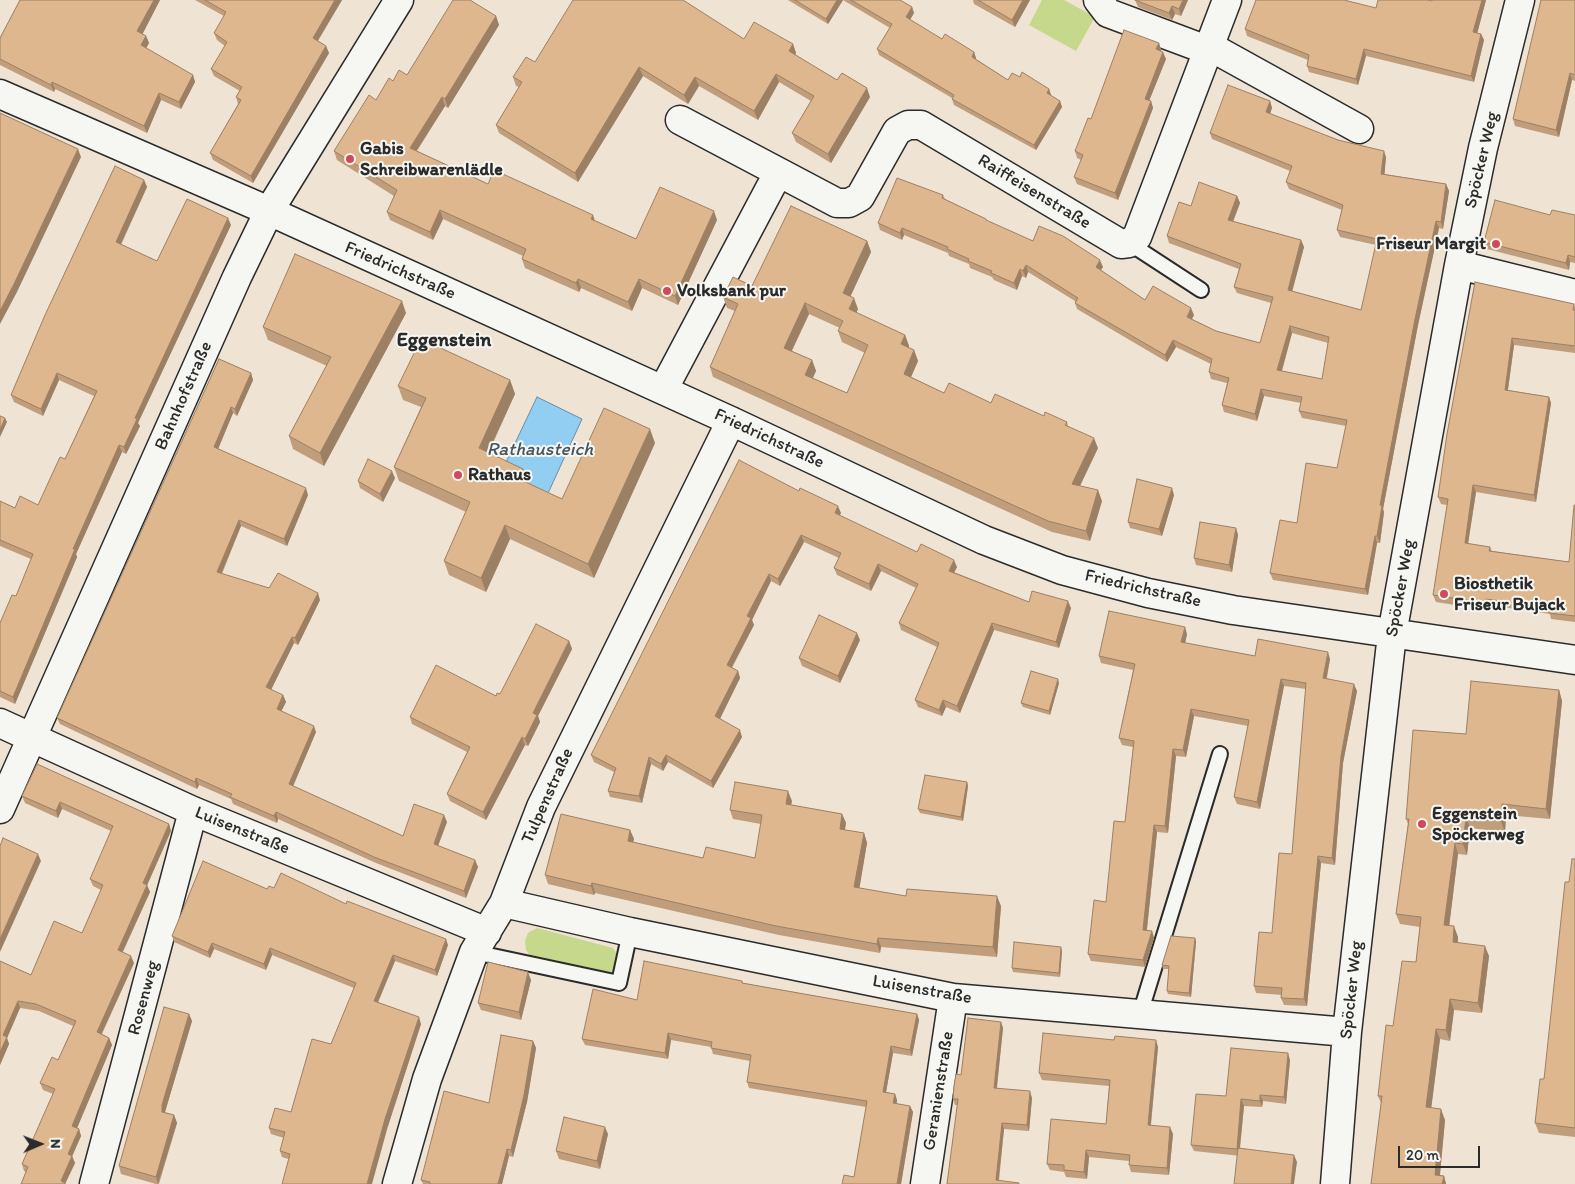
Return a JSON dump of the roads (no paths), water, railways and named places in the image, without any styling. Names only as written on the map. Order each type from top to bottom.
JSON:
[{"type":"street","name":"Bahnhofstraße","points":[[0,809],[229,296],[269,211],[399,0]]},
{"type":"street","points":[[1098,0],[1108,13],[1208,48],[1359,129]]},
{"type":"street","points":[[1129,243],[1138,237],[1226,0]]},
{"type":"street","name":"Spöcker Weg","points":[[1335,1184],[1347,1032],[1392,634],[1459,265],[1484,148],[1520,0]]},
{"type":"street","name":"Friedrichstraße","points":[[0,94],[269,211],[731,421],[984,540],[1062,570],[1148,593],[1233,610],[1575,660]]},
{"type":"street","name":"Raiffeisenstraße","points":[[680,120],[837,203],[849,203],[860,197],[897,131],[908,124],[921,125],[1121,244],[1129,243]]},
{"type":"street","points":[[663,390],[778,173]]},
{"type":"street","points":[[1459,265],[1575,294]]},
{"type":"street","name":"Tulpenstraße","points":[[398,1184],[427,1079],[480,942],[504,903],[541,807],[731,421]]},
{"type":"street","name":"Luisenstraße","points":[[0,723],[480,942]]},
{"type":"street","name":"Rosenweg","points":[[94,1184],[193,811]]},
{"type":"street","name":"Luisenstraße","points":[[504,903],[630,932],[953,998],[1347,1032]]},
{"type":"street","name":"Geranienstraße","points":[[925,1184],[953,998]]},
{"type":"lane","points":[[1129,243],[1201,290]]},
{"type":"lane","points":[[1140,1014],[1220,754]]},
{"type":"lane","points":[[480,942],[619,983],[630,932]]},
{"type":"water","name":"Rathausteich","points":[[537,397],[582,419],[544,502],[498,479]]},
{"type":"place","name":"Gabis Schreibwarenlädle","points":[[350,159]]},
{"type":"place","name":"Friseur Margit","points":[[1496,244]]},
{"type":"place","name":"Volksbank pur","points":[[667,291]]},
{"type":"place","name":"Rathaus","points":[[458,475]]},
{"type":"place","name":"Biosthetik Friseur Bujack","points":[[1444,594]]},
{"type":"place","name":"Eggenstein Spöckerweg","points":[[1422,824]]},
{"type":"district","name":"Eggenstein","points":[[444,341]]}]
